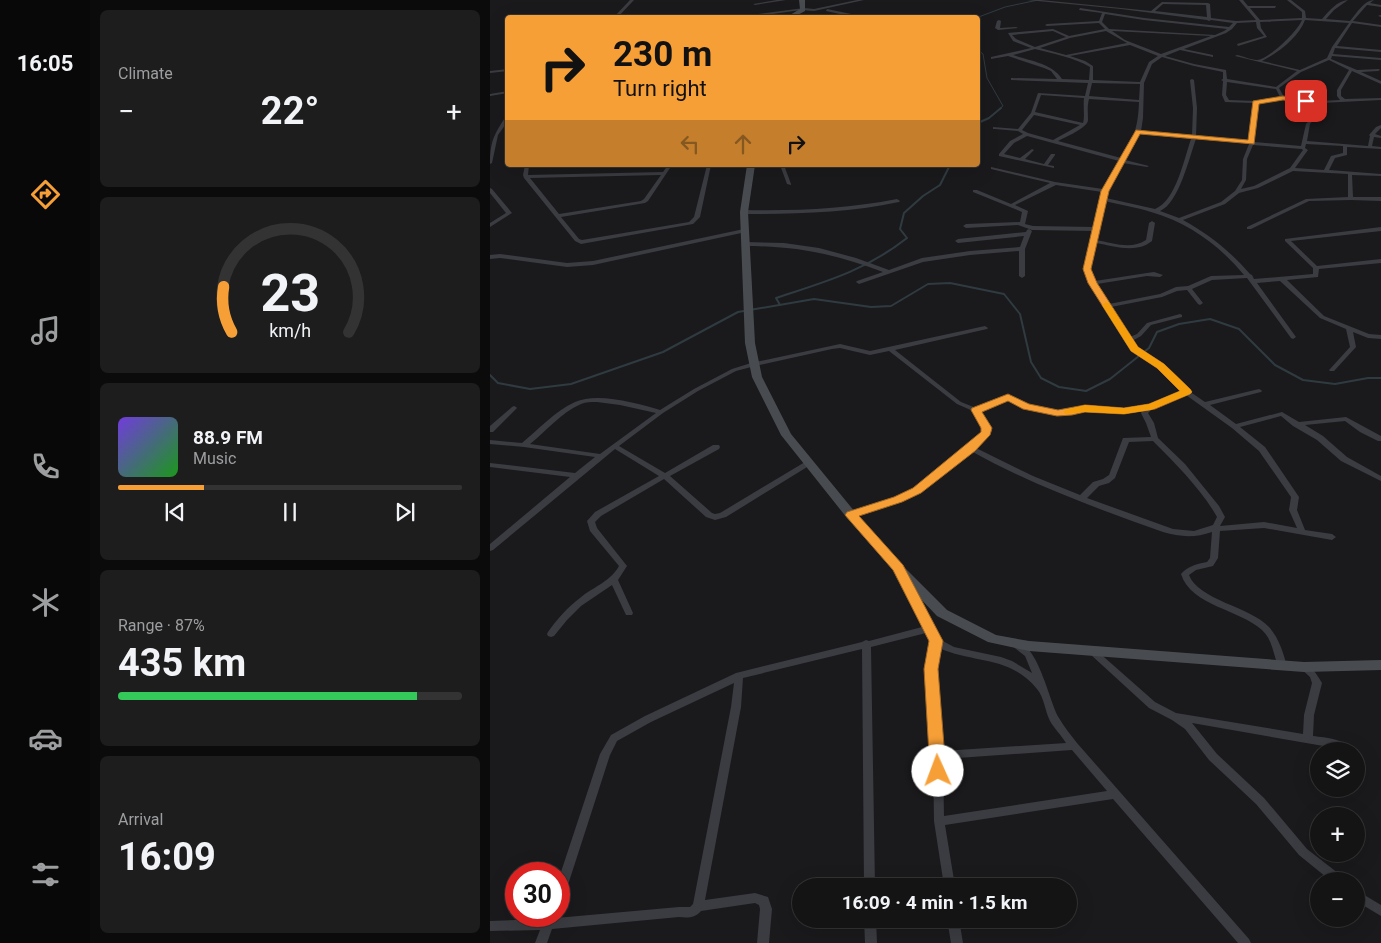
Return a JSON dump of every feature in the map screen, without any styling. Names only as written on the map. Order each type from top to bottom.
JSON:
[{"type":"street","points":[[617,15],[632,0]]},
{"type":"street","points":[[755,4],[784,0]]},
{"type":"street","points":[[802,0],[804,10]]},
{"type":"street","points":[[757,15],[823,9],[862,0]]},
{"type":"street","points":[[1030,0],[1153,11],[1209,20],[1236,22],[1304,19],[1381,26]]},
{"type":"street","points":[[1238,44],[1265,37],[1258,20],[1241,0]]},
{"type":"street","points":[[1259,61],[1268,57],[1287,41],[1302,24],[1304,12],[1289,0]]},
{"type":"street","points":[[1323,20],[1333,9],[1346,0]]},
{"type":"street","points":[[1330,57],[1334,47],[1351,22],[1372,0]]},
{"type":"street","points":[[1054,3],[1104,13],[1231,28]]},
{"type":"street","points":[[1153,11],[1162,3],[1208,4],[1209,20]]},
{"type":"street","points":[[1367,4],[1381,6]]},
{"type":"street","points":[[1246,7],[1275,7]]},
{"type":"street","points":[[823,9],[852,15]]},
{"type":"street","points":[[793,15],[804,10]]},
{"type":"street","points":[[1100,22],[1104,13]]},
{"type":"street","points":[[999,21],[997,28],[1002,29],[1100,22]]},
{"type":"street","points":[[1100,22],[1106,30],[1129,44],[1204,68],[1225,71],[1223,80],[1224,95],[1227,101],[1255,102],[1283,98],[1319,102],[1381,99]]},
{"type":"street","points":[[1236,22],[1231,28],[1219,35],[1163,55],[1150,63],[1142,83],[1141,118],[1138,132],[1105,191],[1087,269],[1106,306],[1134,349],[1160,366],[1186,392],[1235,426],[1262,450],[1296,497],[1293,510],[1302,531]]},
{"type":"street","points":[[1055,141],[1084,125],[1086,121],[1084,114],[1092,67],[1086,62],[1066,55],[1016,42],[1009,34],[1053,30],[1069,37]]},
{"type":"street","points":[[992,58],[1041,47],[1069,37],[1106,30],[1219,35]]},
{"type":"street","points":[[1066,55],[1129,44]]},
{"type":"street","points":[[1334,47],[1381,51]]},
{"type":"street","points":[[1180,49],[1212,56]]},
{"type":"street","points":[[1008,54],[1052,69],[1060,80]]},
{"type":"street","points":[[1237,56],[1300,71]]},
{"type":"street","points":[[1330,57],[1381,83]]},
{"type":"street","points":[[1223,80],[1277,88],[1300,71],[1330,57],[1381,59]]},
{"type":"street","points":[[1344,101],[1340,96],[1340,90],[1351,69]]},
{"type":"street","points":[[490,72],[505,70]]},
{"type":"street","points":[[1356,71],[1378,70]]},
{"type":"street","points":[[1366,75],[1381,74]]},
{"type":"street","points":[[1012,79],[1142,83]]},
{"type":"street","points":[[1156,211],[1163,208],[1176,190],[1194,137],[1195,108],[1192,80]]},
{"type":"street","points":[[1277,88],[1283,98]]},
{"type":"street","points":[[490,94],[505,92]]},
{"type":"street","points":[[1019,130],[1033,113],[1039,94],[1140,101]]},
{"type":"street","points":[[1237,192],[1244,180],[1245,159],[1252,142],[1255,102]]},
{"type":"street","points":[[1179,220],[1222,202],[1237,192],[1256,187],[1292,169],[1306,150],[1303,145],[1308,124],[1318,112],[1319,102]]},
{"type":"street","points":[[1033,113],[1084,125]]},
{"type":"street","points":[[490,163],[493,136],[505,121]]},
{"type":"street","points":[[1370,146],[1371,135],[1374,130],[1381,126]]},
{"type":"street","points":[[995,128],[1019,130],[1026,134],[1147,166]]},
{"type":"street","points":[[1138,132],[1252,142],[1381,148]]},
{"type":"street","points":[[1026,134],[1012,142],[1000,155],[1052,167]]},
{"type":"street","points":[[1371,135],[1381,137]]},
{"type":"street","points":[[1325,172],[1334,157],[1345,154],[1345,145]]},
{"type":"street","points":[[1021,160],[1032,150]]},
{"type":"street","points":[[1045,165],[1053,155]]},
{"type":"street","points":[[527,167],[526,178],[577,240],[581,242],[691,223],[697,218],[709,167]]},
{"type":"street","points":[[557,216],[643,202],[669,167]]},
{"type":"street","points":[[751,167],[744,212],[744,231],[753,364],[767,398],[786,435],[808,464],[898,568],[942,612],[977,632],[1014,644],[1093,652],[1282,666],[1381,665]]},
{"type":"street","points":[[783,167],[789,184]]},
{"type":"street","points":[[992,168],[1055,183],[1105,191]]},
{"type":"street","points":[[1292,169],[1381,175]]},
{"type":"street","points":[[526,178],[665,173]]},
{"type":"street","points":[[1350,174],[1351,198]]},
{"type":"street","points":[[1012,205],[1055,183]]},
{"type":"street","points":[[490,190],[509,213],[490,225]]},
{"type":"street","points":[[975,191],[1025,211],[1023,223]]},
{"type":"street","points":[[490,203],[498,199]]},
{"type":"street","points":[[1103,199],[1156,211],[1179,220],[1219,243],[1252,279],[1293,337]]},
{"type":"street","points":[[1249,228],[1308,200],[1381,199]]},
{"type":"street","points":[[744,212],[770,213],[843,209],[897,201]]},
{"type":"street","points":[[966,226],[1023,223],[1032,228],[1097,229]]},
{"type":"street","points":[[1094,241],[1126,246],[1143,245],[1149,241],[1152,223]]},
{"type":"street","points":[[1022,276],[1022,249],[1026,234],[1032,228]]},
{"type":"street","points":[[1106,306],[1189,288],[1211,278],[1282,279],[1314,277],[1317,275],[1316,268],[1288,239],[1381,229]]},
{"type":"street","points":[[490,257],[505,256],[567,265],[593,263],[744,231]]},
{"type":"street","points":[[958,241],[1026,234]]},
{"type":"street","points":[[745,244],[792,245],[848,256],[890,272]]},
{"type":"street","points":[[859,282],[922,260],[970,253],[1022,249]]},
{"type":"street","points":[[1316,268],[1381,261]]},
{"type":"street","points":[[1093,283],[1114,281],[1150,273],[1160,275]]},
{"type":"street","points":[[1282,279],[1319,315],[1349,329],[1372,337],[1381,337]]},
{"type":"street","points":[[1189,288],[1200,303]]},
{"type":"street","points":[[1128,341],[1139,335],[1148,324],[1180,316]]},
{"type":"street","points":[[490,548],[614,446],[661,412],[734,370],[753,364],[832,347],[840,346],[870,353],[985,328]]},
{"type":"street","points":[[1332,370],[1353,347],[1349,329]]},
{"type":"street","points":[[851,515],[917,491],[971,448],[988,430],[976,410],[959,403],[888,348]]},
{"type":"street","points":[[1204,404],[1259,391]]},
{"type":"street","points":[[976,410],[1008,397],[1027,406],[1057,413],[1072,412],[1085,408],[1124,411],[1151,407],[1186,392]]},
{"type":"street","points":[[524,445],[574,405],[587,400],[624,404],[661,412]]},
{"type":"street","points":[[1151,407],[1144,414],[1150,423],[1155,439],[1182,466],[1221,517],[1216,528],[1214,558],[1210,564],[1193,568],[1185,574],[1186,581],[1195,589],[1252,618],[1263,626],[1275,642],[1282,666]]},
{"type":"street","points":[[490,430],[514,408]]},
{"type":"street","points":[[1235,426],[1282,414],[1320,438],[1344,459],[1381,479]]},
{"type":"street","points":[[1296,424],[1346,419],[1381,439]]},
{"type":"street","points":[[1082,498],[1096,484],[1106,481],[1112,476],[1126,440],[1155,439]]},
{"type":"street","points":[[490,442],[601,456]]},
{"type":"street","points":[[614,446],[665,476],[709,515],[715,517],[723,515],[808,464]]},
{"type":"street","points":[[551,634],[578,603],[614,580],[620,574],[623,566],[593,529],[591,520],[598,514],[716,447]]},
{"type":"street","points":[[971,448],[1005,467],[1082,498],[1177,532],[1192,534],[1216,528],[1264,525],[1332,537]]},
{"type":"street","points":[[491,466],[577,476]]},
{"type":"street","points":[[1206,532],[1216,540]]},
{"type":"street","points":[[898,568],[936,641],[954,650],[990,656],[1010,663],[1023,670],[1040,686]]},
{"type":"street","points":[[614,580],[629,613]]},
{"type":"street","points":[[570,862],[605,754],[614,738],[648,719],[739,676],[866,643],[929,629]]},
{"type":"street","points":[[936,641],[931,669],[938,755],[939,821],[947,878]]},
{"type":"street","points":[[866,643],[870,878]]},
{"type":"street","points":[[1014,644],[1028,654],[1032,660],[1040,686],[1054,719],[1074,746],[1246,943]]},
{"type":"street","points":[[1093,652],[1152,705],[1188,726],[1213,757],[1260,800],[1303,852],[1328,872]]},
{"type":"street","points":[[1304,667],[1313,675],[1317,684],[1309,715],[1308,739]]},
{"type":"street","points":[[698,906],[736,707],[739,676]]},
{"type":"street","points":[[1175,717],[1326,742]]},
{"type":"street","points":[[938,755],[1074,746]]},
{"type":"street","points":[[939,821],[1114,794]]},
{"type":"street","points":[[570,919],[690,913],[698,906],[755,898],[764,900],[766,909],[763,943]]},
{"type":"street","points":[[1365,901],[1381,912]]},
{"type":"street","points":[[490,926],[505,924]]},
{"type":"street","points":[[541,943],[547,927]]},
{"type":"street","points":[[870,928],[871,943]]},
{"type":"street","points":[[954,928],[957,943]]},
{"type":"waterway","points":[[980,16],[1005,7],[1038,0]]},
{"type":"waterway","points":[[980,52],[983,54],[987,78],[1003,106],[999,109]]},
{"type":"waterway","points":[[980,122],[989,118],[1001,108]]},
{"type":"waterway","points":[[780,305],[776,298],[828,281],[860,267],[876,259],[907,238],[900,229],[904,213],[923,196],[940,185],[949,167]]},
{"type":"waterway","points":[[780,305],[814,299],[871,307],[891,306],[928,284],[950,283],[1004,294],[1020,314],[1031,362],[1041,378],[1059,387],[1086,391],[1110,379],[1149,348],[1157,332],[1179,324],[1210,319],[1239,329],[1275,365],[1303,380],[1335,384],[1368,378],[1381,378]]},
{"type":"waterway","points":[[490,375],[498,383],[530,389],[571,384],[663,352],[738,312],[780,305]]},
{"type":"slow traffic","points":[[1069,412],[1085,408],[1124,411],[1151,407],[1186,392],[1160,366],[1134,349],[1106,305]]},
{"type":"route","points":[[938,771],[931,669],[936,641],[898,568],[851,515],[908,496],[917,491],[987,433],[988,430],[976,410],[1008,397],[1027,406],[1057,413],[1072,412],[1085,408],[1124,411],[1151,407],[1186,392],[1160,366],[1134,349],[1093,283],[1087,269],[1105,191],[1138,132],[1252,142],[1255,102],[1283,98],[1306,101]]}]
